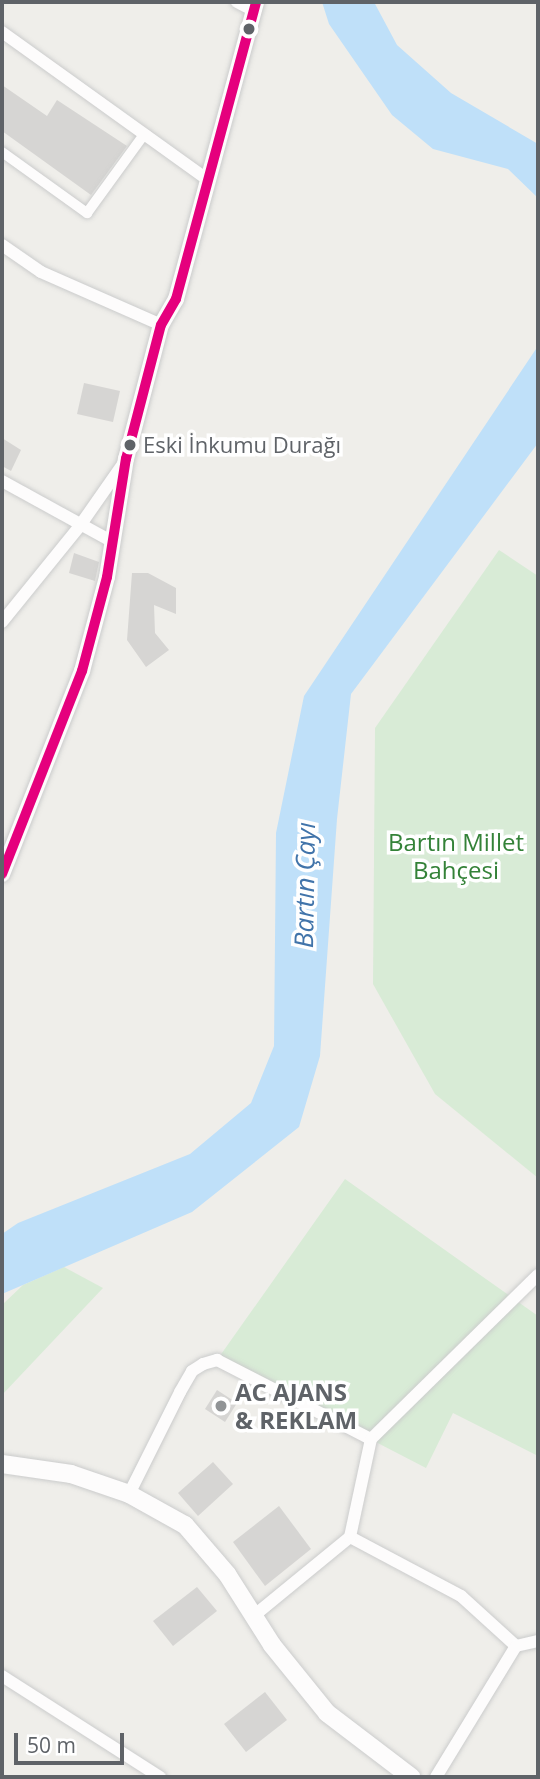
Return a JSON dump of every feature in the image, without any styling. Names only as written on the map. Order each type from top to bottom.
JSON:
[{"type":"main road","points":[[2,1464],[71,1474],[129,1494],[185,1525],[256,1614],[272,1645],[327,1713],[411,1777]]},
{"type":"street","points":[[3,868],[82,671],[107,577],[126,459],[161,325],[176,299],[256,7],[237,2]]},
{"type":"street","points":[[2,32],[208,180]]},
{"type":"street","points":[[2,152],[87,213],[144,136]]},
{"type":"street","points":[[2,245],[41,272],[129,315],[161,325]]},
{"type":"street","points":[[2,622],[79,527],[126,459]]},
{"type":"street","points":[[2,481],[79,527],[111,541]]},
{"type":"street","points":[[256,1614],[350,1537],[371,1439],[538,1275]]},
{"type":"street","points":[[129,1494],[191,1371],[217,1360],[371,1439]]},
{"type":"street","points":[[350,1537],[461,1596],[516,1646]]},
{"type":"street","points":[[436,1777],[516,1646],[538,1641]]},
{"type":"street","points":[[2,1676],[160,1777]]},
{"type":"green space","name":"Bartın Millet Bahçesi","points":[[499,550],[538,576],[538,1178],[435,1094],[373,984],[375,728]]},
{"type":"green space","points":[[345,1179],[538,1316],[538,1456],[453,1413],[426,1468],[217,1360]]},
{"type":"green space","points":[[64,1267],[103,1288],[2,1395],[2,1305],[23,1285]]},
{"type":"water","points":[[322,2],[374,2],[397,45],[451,93],[538,144],[538,198],[508,169],[433,149],[392,115],[329,24]]},
{"type":"water","name":"Bartın Çayı","points":[[538,346],[538,443],[351,694],[337,819],[320,1056],[299,1127],[192,1212],[2,1294],[2,1234],[18,1223],[190,1154],[251,1103],[274,1046],[276,833],[304,696]]},
{"type":"building","points":[[2,85],[47,116],[57,100],[127,146],[91,195],[2,131]]},
{"type":"building","points":[[84,383],[120,391],[113,422],[77,414]]},
{"type":"building","points":[[2,438],[21,450],[11,471],[2,466]]},
{"type":"building","points":[[74,553],[99,562],[95,581],[69,573]]},
{"type":"building","points":[[132,573],[148,573],[176,588],[176,614],[154,605],[155,633],[169,650],[146,667],[127,640]]},
{"type":"building","name":"AC AJANS & REKLAM","points":[[217,1390],[237,1403],[225,1422],[205,1409]]},
{"type":"building","points":[[213,1462],[233,1484],[198,1516],[178,1493]]},
{"type":"building","points":[[279,1506],[311,1549],[265,1586],[233,1542]]},
{"type":"building","points":[[197,1587],[217,1611],[173,1646],[153,1621]]},
{"type":"building","points":[[265,1692],[287,1720],[246,1752],[224,1724]]},
{"type":"transit line","points":[[2,874],[82,671],[107,577],[126,459],[161,325],[176,299],[256,2]]},
{"type":"place","name":"Eski İnkumu Durağı","points":[[130,445]]},
{"type":"place","name":"AC AJANS & REKLAM","points":[[221,1406]]}]
